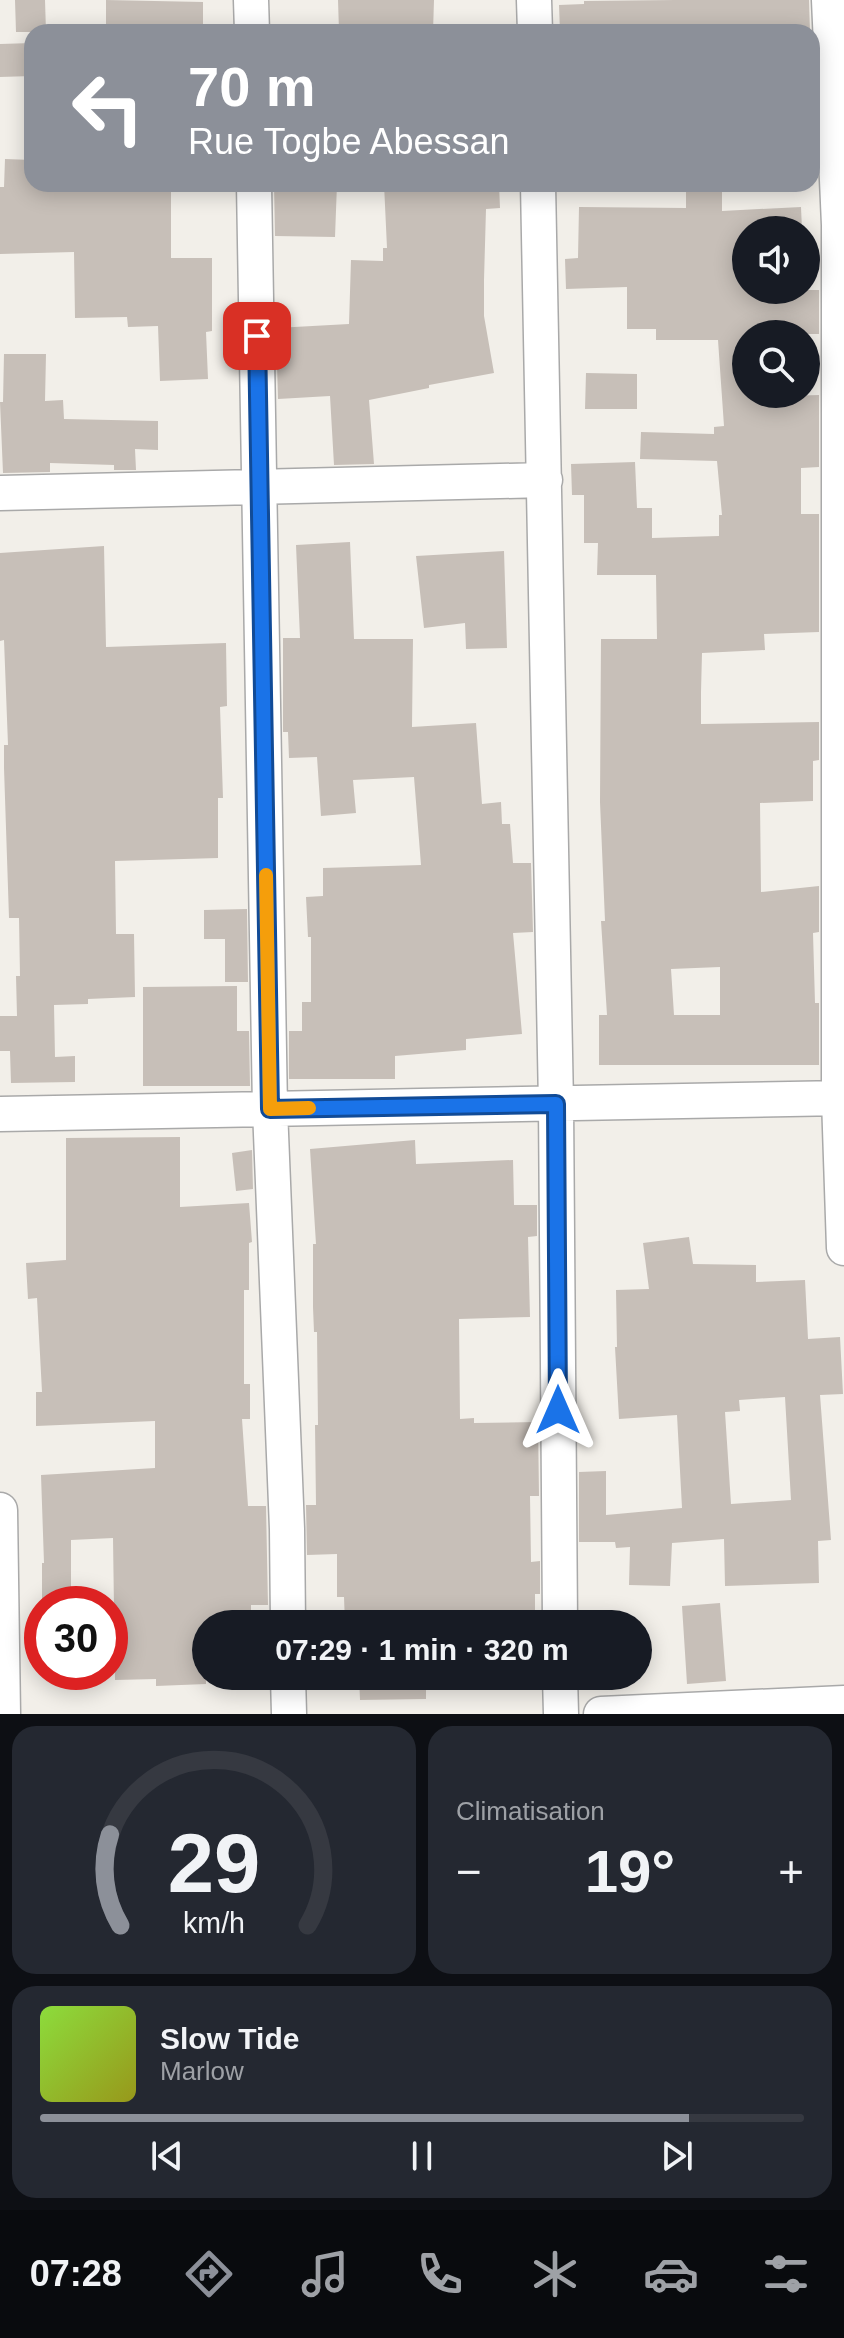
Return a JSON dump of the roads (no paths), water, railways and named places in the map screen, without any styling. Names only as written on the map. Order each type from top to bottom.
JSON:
[{"type":"street","points":[[251,0],[252,24]]},
{"type":"street","points":[[534,0],[535,24]]},
{"type":"street","points":[[829,0],[839,225],[844,1248]]},
{"type":"street","points":[[254,192],[270,1109],[288,1610]]},
{"type":"street","points":[[538,192],[556,1104],[560,1610]]},
{"type":"street","points":[[0,493],[545,480]]},
{"type":"street","points":[[0,1114],[842,1098]]},
{"type":"street","points":[[0,1510],[3,1714]]},
{"type":"street","points":[[288,1690],[289,1714]]},
{"type":"street","points":[[560,1690],[561,1714]]},
{"type":"street","points":[[601,1714],[844,1703]]}]
